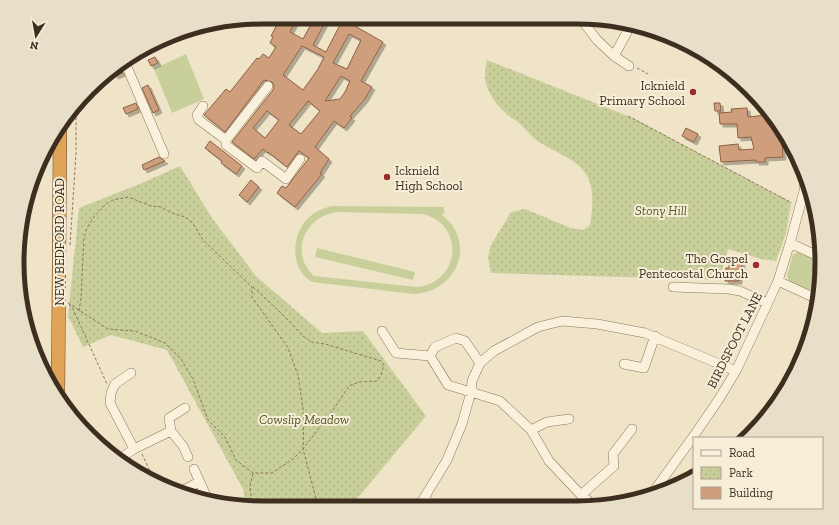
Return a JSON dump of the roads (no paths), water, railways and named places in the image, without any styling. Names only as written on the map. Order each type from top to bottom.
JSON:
[{"type":"highway","name":"NEW BEDFORD ROAD","points":[[58,385],[60,137]]},
{"type":"street","points":[[584,25],[597,40],[614,56],[629,66]]},
{"type":"street","points":[[614,56],[628,30]]},
{"type":"street","points":[[127,66],[164,154]]},
{"type":"street","points":[[226,140],[268,86]]},
{"type":"street","points":[[203,106],[197,115],[199,120],[226,140],[226,145],[257,168],[262,161],[286,179],[300,160]]},
{"type":"street","name":"BIRDSFOOT LANE","points":[[694,437],[736,371],[778,281],[804,192]]},
{"type":"street","points":[[790,243],[814,254]]},
{"type":"street","points":[[778,281],[813,296]]},
{"type":"street","points":[[673,286],[729,289],[740,291],[768,303]]},
{"type":"street","points":[[422,501],[447,460],[462,424],[471,392],[472,381],[480,363],[494,351],[538,327],[562,321],[596,324],[644,333],[655,336],[736,371]]},
{"type":"street","points":[[382,331],[396,353],[430,356]]},
{"type":"street","points":[[624,364],[644,368],[655,336]]},
{"type":"street","points":[[430,356],[435,347],[456,338],[465,341],[480,363]]},
{"type":"street","points":[[430,356],[448,385],[500,401],[531,430],[549,461],[588,500]]},
{"type":"street","points":[[131,373],[116,384],[111,394],[110,403],[134,449]]},
{"type":"street","points":[[185,408],[169,418],[171,431],[183,446],[188,457]]},
{"type":"street","points":[[531,430],[547,422],[569,419]]},
{"type":"street","points":[[581,495],[614,466],[613,454],[632,429]]},
{"type":"street","points":[[123,456],[134,449],[171,431]]},
{"type":"street","name":"BIRDSFOOT LANE","points":[[657,487],[693,438]]},
{"type":"street","points":[[194,469],[205,494]]},
{"type":"street","points":[[187,488],[199,482]]},
{"type":"street","points":[[424,498],[428,501]]},
{"type":"place","name":"Icknield Primary School","points":[[693,92]]},
{"type":"place","name":"Icknield High School","points":[[387,177]]},
{"type":"place","name":"The Gospel Pentecostal Church","points":[[756,265]]},
{"type":"park label","name":"Stony Hill","points":[[661,210]]},
{"type":"park label","name":"Cowslip Meadow","points":[[304,419]]}]
